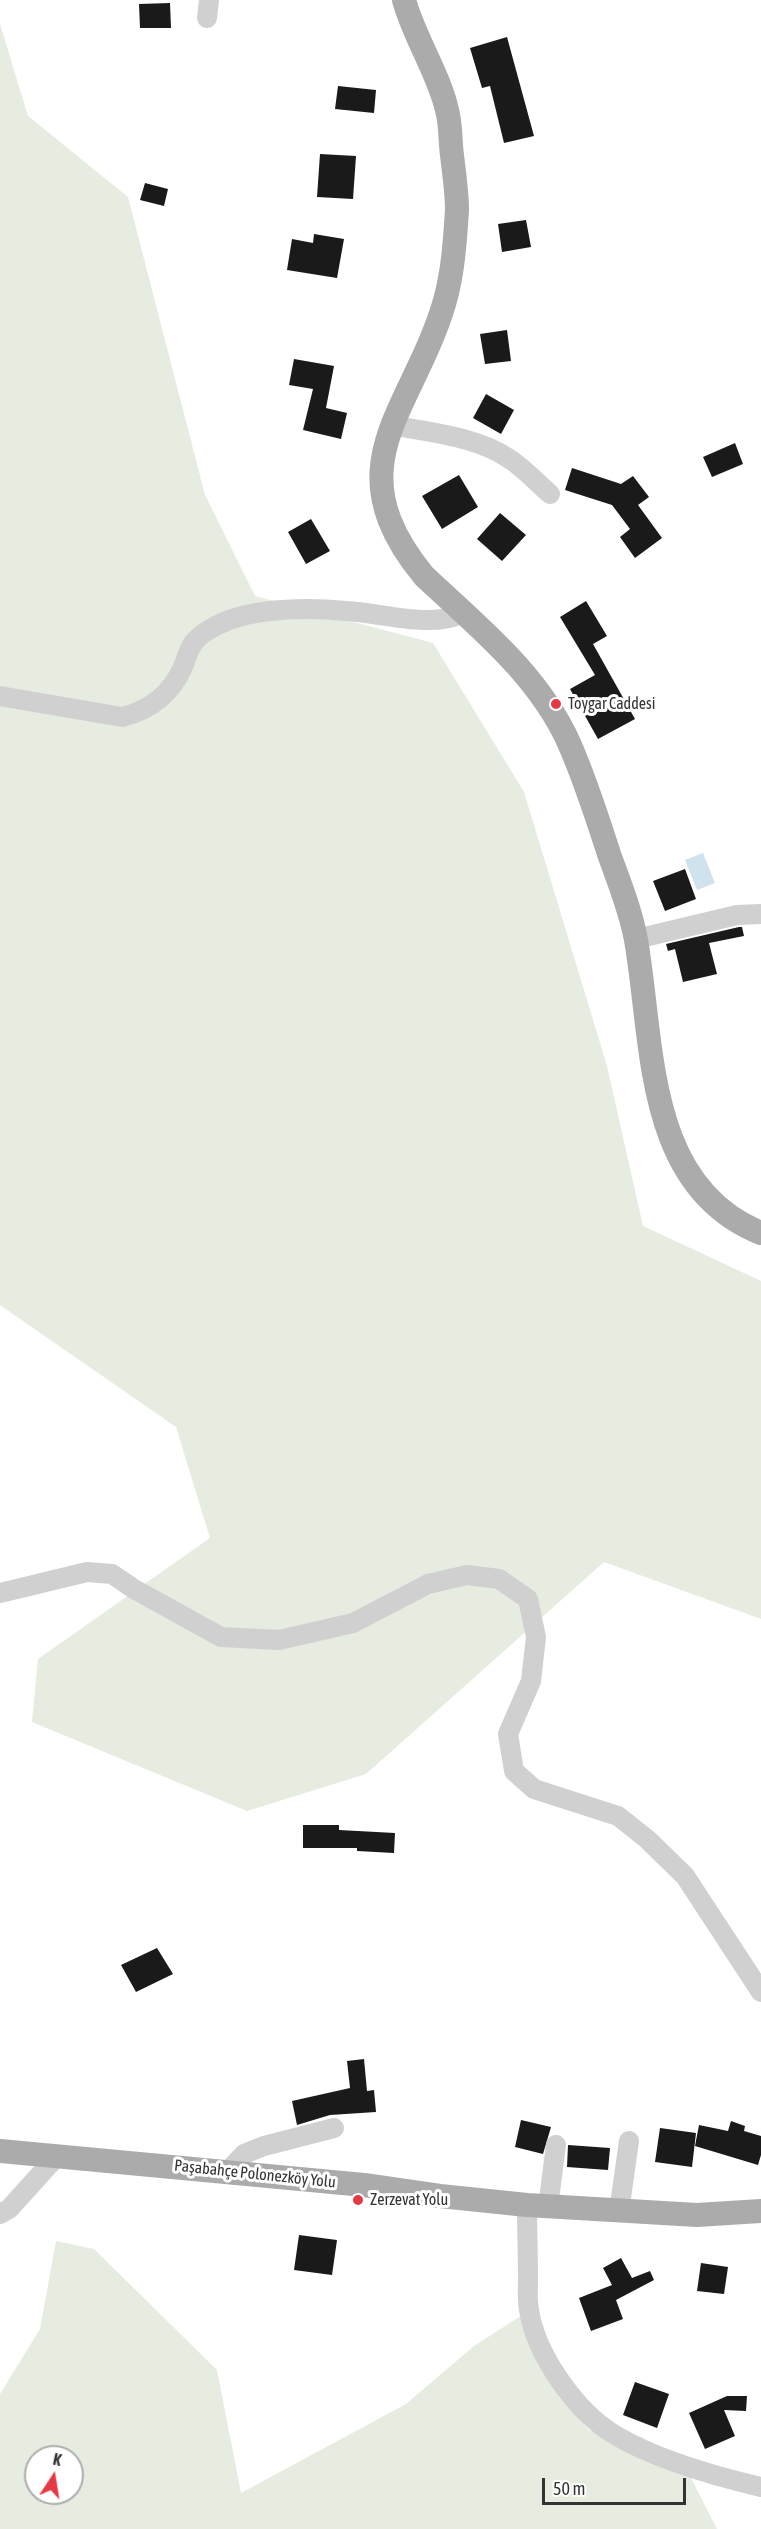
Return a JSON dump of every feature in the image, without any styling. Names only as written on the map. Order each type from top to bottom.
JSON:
[{"type":"main road","points":[[404,0],[447,110],[457,207],[452,270],[444,305],[420,365],[392,424],[382,461],[381,485],[390,521],[413,562],[508,655],[531,682],[551,709],[568,741],[622,891],[636,939],[656,1090],[674,1142],[684,1165],[708,1197],[724,1212],[761,1233]]},
{"type":"main road","name":"Paşabahçe Polonezköy Yolu","points":[[0,2151],[228,2171],[537,2206],[697,2215],[761,2211]]},
{"type":"street","points":[[392,424],[468,442],[495,451],[518,465],[550,494]]},
{"type":"street","points":[[0,696],[122,717],[136,714],[159,700],[176,681],[193,642],[205,633],[232,620],[262,613],[316,610],[369,613],[434,621],[463,613]]},
{"type":"street","points":[[636,939],[737,915],[761,915]]},
{"type":"street","points":[[0,1593],[87,1572],[112,1574],[134,1589],[221,1637],[279,1640],[353,1623],[428,1584],[467,1575],[499,1579],[528,1599],[536,1637],[531,1681],[508,1734],[514,1771],[534,1789],[618,1816],[647,1839],[684,1876],[761,1992]]},
{"type":"street","points":[[228,2171],[244,2154],[264,2146],[334,2128]]},
{"type":"street","points":[[619,2212],[629,2141]]},
{"type":"street","points":[[556,2145],[537,2206],[529,2310],[538,2342],[555,2374],[576,2400],[614,2434],[650,2452],[730,2480],[761,2487]]},
{"type":"street","points":[[0,2214],[9,2209],[57,2156]]},
{"type":"shaded area","points":[[0,24],[28,116],[128,197],[205,495],[255,596],[433,643],[524,792],[607,1066],[643,1226],[761,1281],[761,1619],[604,1562],[366,1774],[247,1811],[32,1722],[38,1659],[210,1538],[176,1427],[0,1305]]},
{"type":"shaded area","points":[[56,2241],[94,2249],[217,2370],[241,2493],[406,2404],[474,2346],[524,2314],[537,2359],[559,2397],[589,2430],[689,2474],[717,2529],[0,2529],[0,2394],[40,2329]]},
{"type":"water","points":[[703,853],[715,883],[697,890],[685,860]]},
{"type":"building","points":[[170,3],[171,28],[140,28],[139,4]]},
{"type":"building","points":[[507,37],[534,136],[504,143],[490,86],[482,88],[470,48]]},
{"type":"building","points":[[338,86],[376,90],[374,113],[335,109]]},
{"type":"building","points":[[320,154],[356,156],[353,199],[317,197]]},
{"type":"building","points":[[145,183],[168,189],[164,206],[140,200]]},
{"type":"building","points":[[526,220],[531,247],[502,252],[498,224]]},
{"type":"building","points":[[314,234],[344,239],[337,278],[287,270],[292,239],[313,243]]},
{"type":"building","points":[[507,330],[511,361],[485,364],[480,334]]},
{"type":"building","points":[[294,359],[334,366],[326,408],[347,413],[341,439],[303,430],[313,389],[289,385]]},
{"type":"building","points":[[486,394],[514,410],[501,434],[473,418]]},
{"type":"building","points":[[735,443],[743,464],[712,477],[703,457]]},
{"type":"building","points":[[572,468],[621,484],[633,476],[649,497],[638,505],[662,538],[635,558],[620,537],[630,529],[612,505],[565,490]]},
{"type":"building","points":[[459,475],[478,507],[442,529],[422,496]]},
{"type":"building","points":[[500,513],[526,535],[502,561],[477,539]]},
{"type":"building","points":[[311,519],[330,551],[306,564],[288,532]]},
{"type":"building","points":[[586,601],[607,636],[593,644],[635,719],[598,739],[570,689],[595,675],[560,617]]},
{"type":"building","points":[[685,869],[696,899],[665,911],[653,881]]},
{"type":"building","points":[[742,927],[744,936],[709,943],[717,974],[683,982],[675,949],[668,951],[666,944]]},
{"type":"building","points":[[303,1825],[339,1825],[339,1830],[395,1833],[394,1853],[357,1851],[357,1848],[303,1848]]},
{"type":"building","points":[[157,1948],[173,1974],[136,1992],[121,1965]]},
{"type":"building","points":[[364,2059],[367,2091],[374,2090],[376,2112],[330,2115],[297,2125],[292,2101],[350,2088],[347,2061]]},
{"type":"building","points":[[521,2120],[551,2127],[543,2154],[515,2147]]},
{"type":"building","points":[[731,2121],[745,2126],[744,2131],[761,2136],[761,2155],[758,2165],[695,2146],[699,2125],[728,2131]]},
{"type":"building","points":[[660,2128],[696,2133],[692,2167],[655,2162]]},
{"type":"building","points":[[568,2145],[610,2148],[608,2170],[567,2167]]},
{"type":"building","points":[[299,2235],[337,2240],[332,2275],[294,2270]]},
{"type":"building","points":[[621,2258],[632,2278],[650,2271],[654,2280],[616,2300],[623,2319],[591,2331],[579,2298],[612,2285],[603,2268]]},
{"type":"building","points":[[701,2263],[728,2267],[724,2294],[697,2291]]},
{"type":"building","points":[[635,2382],[669,2394],[657,2428],[623,2415]]},
{"type":"building","points":[[727,2396],[747,2396],[746,2411],[724,2410],[735,2436],[705,2449],[689,2413]]},
{"type":"place","name":"Toygar Caddesi","points":[[556,704]]},
{"type":"place","name":"Zerzevat Yolu","points":[[358,2200]]}]
